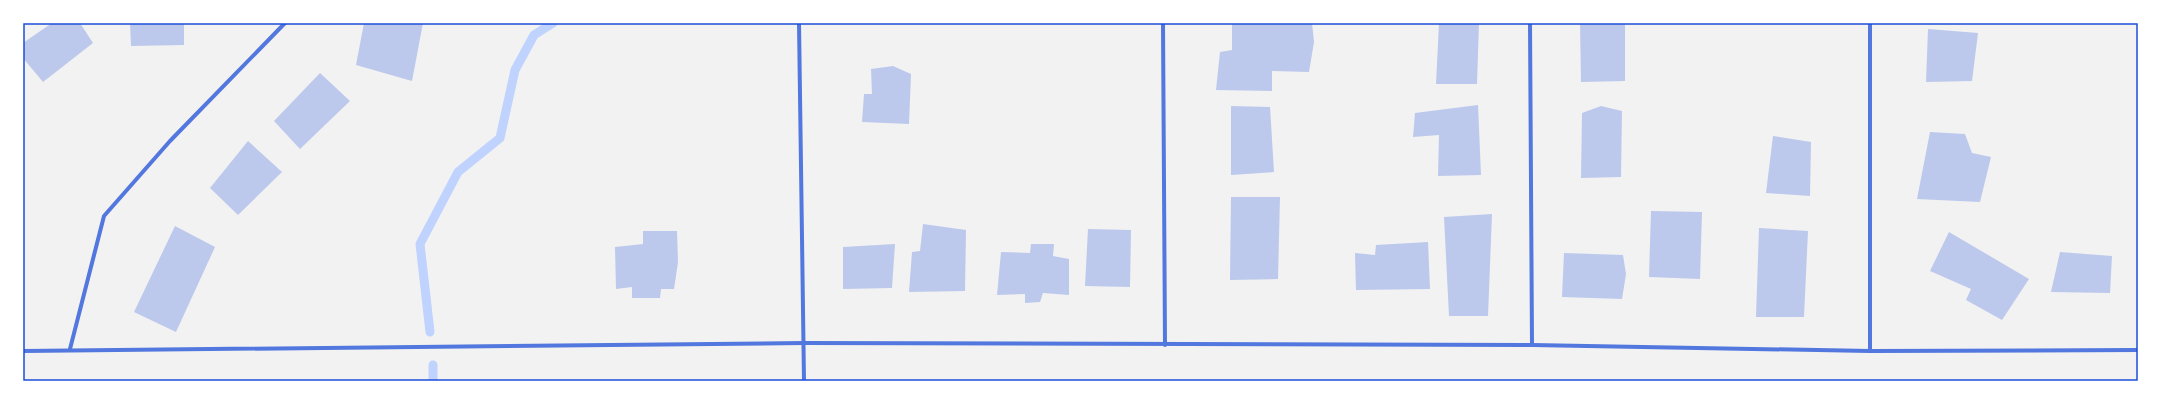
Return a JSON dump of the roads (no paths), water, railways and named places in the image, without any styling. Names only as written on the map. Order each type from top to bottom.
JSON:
[{"type":"street","points":[[70,349],[104,216],[170,141],[285,23]]},
{"type":"street","points":[[799,23],[804,381]]},
{"type":"street","points":[[1163,23],[1165,345]]},
{"type":"street","points":[[1530,23],[1532,345]]},
{"type":"street","points":[[1870,23],[1870,351]]},
{"type":"street","points":[[23,351],[70,349],[804,343],[1532,345],[1870,351],[2138,350]]},
{"type":"waterway","points":[[430,332],[420,244],[458,172],[500,138],[515,70],[534,35],[553,23]]},
{"type":"waterway","points":[[433,365],[433,381]]}]
